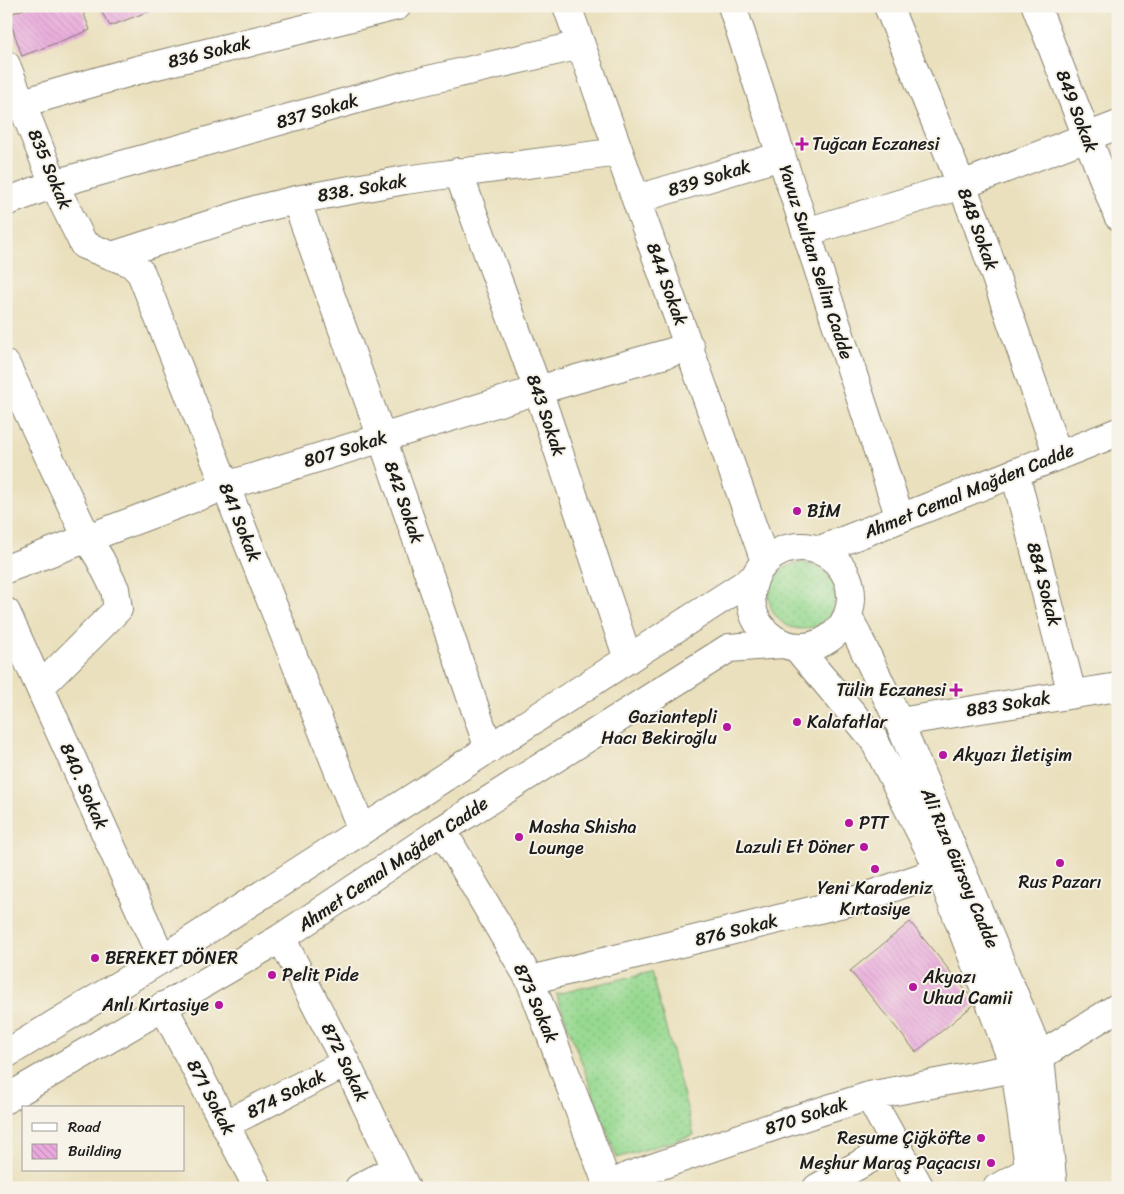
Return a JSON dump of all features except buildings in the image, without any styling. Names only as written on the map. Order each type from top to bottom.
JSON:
[{"type":"street","name":"836 Sokak","points":[[22,103],[141,69],[397,6]]},
{"type":"street","name":"844 Sokak","points":[[567,6],[690,347],[760,570]]},
{"type":"street","name":"Yavuz Sultan Selim Cadde","points":[[732,6],[900,518]]},
{"type":"street","name":"848 Sokak","points":[[888,6],[962,185],[1058,456]]},
{"type":"street","name":"849 Sokak","points":[[1036,6],[1118,216]]},
{"type":"street","name":"837 Sokak","points":[[6,202],[54,184],[411,84],[581,46]]},
{"type":"street","name":"835 Sokak","points":[[6,65],[54,184],[84,244]]},
{"type":"street","points":[[806,232],[962,185],[1118,125]]},
{"type":"street","name":"838. Sokak","points":[[112,256],[258,209],[296,200],[458,172],[619,152]]},
{"type":"street","name":"839 Sokak","points":[[637,199],[781,156]]},
{"type":"street","name":"843 Sokak","points":[[458,172],[538,390],[628,659]]},
{"type":"street","name":"842 Sokak","points":[[296,200],[382,438],[489,749]]},
{"type":"street","name":"841 Sokak","points":[[84,244],[131,263],[141,273],[362,830]]},
{"type":"street","name":"807 Sokak","points":[[6,569],[226,486],[538,390],[690,347]]},
{"type":"street","points":[[6,366],[87,538],[115,589],[118,609],[40,687]]},
{"type":"street","name":"Ahmet Cemal Mağden Cadde","points":[[820,550],[1118,432]]},
{"type":"street","name":"884 Sokak","points":[[1015,473],[1072,694]]},
{"type":"street","points":[[7,1051],[162,959],[628,659],[760,570],[777,552],[791,547],[806,546],[820,550],[834,558],[844,570],[850,585],[852,601],[848,616],[840,630],[828,640],[813,646],[789,646],[768,636],[758,624],[752,609],[750,594],[760,570]]},
{"type":"street","name":"840. Sokak","points":[[6,612],[162,959]]},
{"type":"street","name":"Ali Rıza Gürsoy Cadde","points":[[848,616],[899,722],[1040,1056],[1053,1188]]},
{"type":"street","name":"Ahmet Cemal Mağden Cadde","points":[[6,1099],[281,938],[442,830],[729,648],[789,646]]},
{"type":"street","name":"Ali Rıza Gürsoy Cadde","points":[[789,646],[873,738],[940,870],[1015,1068],[1031,1179]]},
{"type":"street","name":"883 Sokak","points":[[899,722],[1118,687]]},
{"type":"street","name":"873 Sokak","points":[[442,830],[530,980],[606,1187]]},
{"type":"street","name":"876 Sokak","points":[[530,980],[860,899],[940,870]]},
{"type":"street","name":"872 Sokak","points":[[281,938],[346,1062],[401,1178]]},
{"type":"street","name":"871 Sokak","points":[[163,1006],[258,1188]]},
{"type":"street","points":[[1040,1056],[1118,1007]]},
{"type":"street","name":"874 Sokak","points":[[226,1124],[346,1062]]},
{"type":"street","name":"870 Sokak","points":[[606,1187],[630,1176],[778,1124],[869,1096],[1015,1068]]},
{"type":"street","points":[[869,1096],[920,1188]]},
{"type":"street","points":[[817,1188],[895,1145]]},
{"type":"street","points":[[359,1188],[401,1178]]},
{"type":"street","points":[[997,1188],[1031,1179]]},
{"type":"green space","points":[[802,563],[814,566],[825,573],[832,584],[835,596],[832,608],[825,619],[814,626],[802,629],[790,626],[779,619],[772,608],[769,596],[772,584],[779,573],[790,566]]},
{"type":"green space","points":[[651,972],[694,1135],[617,1158],[556,994]]},
{"type":"place","name":"Tuğcan Eczanesi","points":[[802,144]]},
{"type":"place","name":"BİM","points":[[797,511]]},
{"type":"place","name":"Tülin Eczanesi","points":[[956,690]]},
{"type":"place","name":"Kalafatlar","points":[[797,722]]},
{"type":"place","name":"Gaziantepli Hacı Bekiroğlu","points":[[727,727]]},
{"type":"place","name":"Akyazı İletişim","points":[[943,755]]},
{"type":"place","name":"PTT","points":[[849,823]]},
{"type":"place","name":"Masha Shisha Lounge","points":[[519,837]]},
{"type":"place","name":"Lazuli Et Döner","points":[[864,847]]},
{"type":"place","name":"Rus Pazarı","points":[[1060,863]]},
{"type":"place","name":"Yeni Karadeniz Kırtasiye","points":[[875,869]]},
{"type":"place","name":"BEREKET DÖNER","points":[[95,958]]},
{"type":"place","name":"Pelit Pide","points":[[272,975]]},
{"type":"place","name":"Akyazı Uhud Camii","points":[[913,987]]},
{"type":"place","name":"Anlı Kırtasiye","points":[[219,1005]]},
{"type":"place","name":"Resume Çiğköfte","points":[[981,1138]]},
{"type":"place","name":"Meşhur Maraş Paçacısı","points":[[991,1163]]}]
